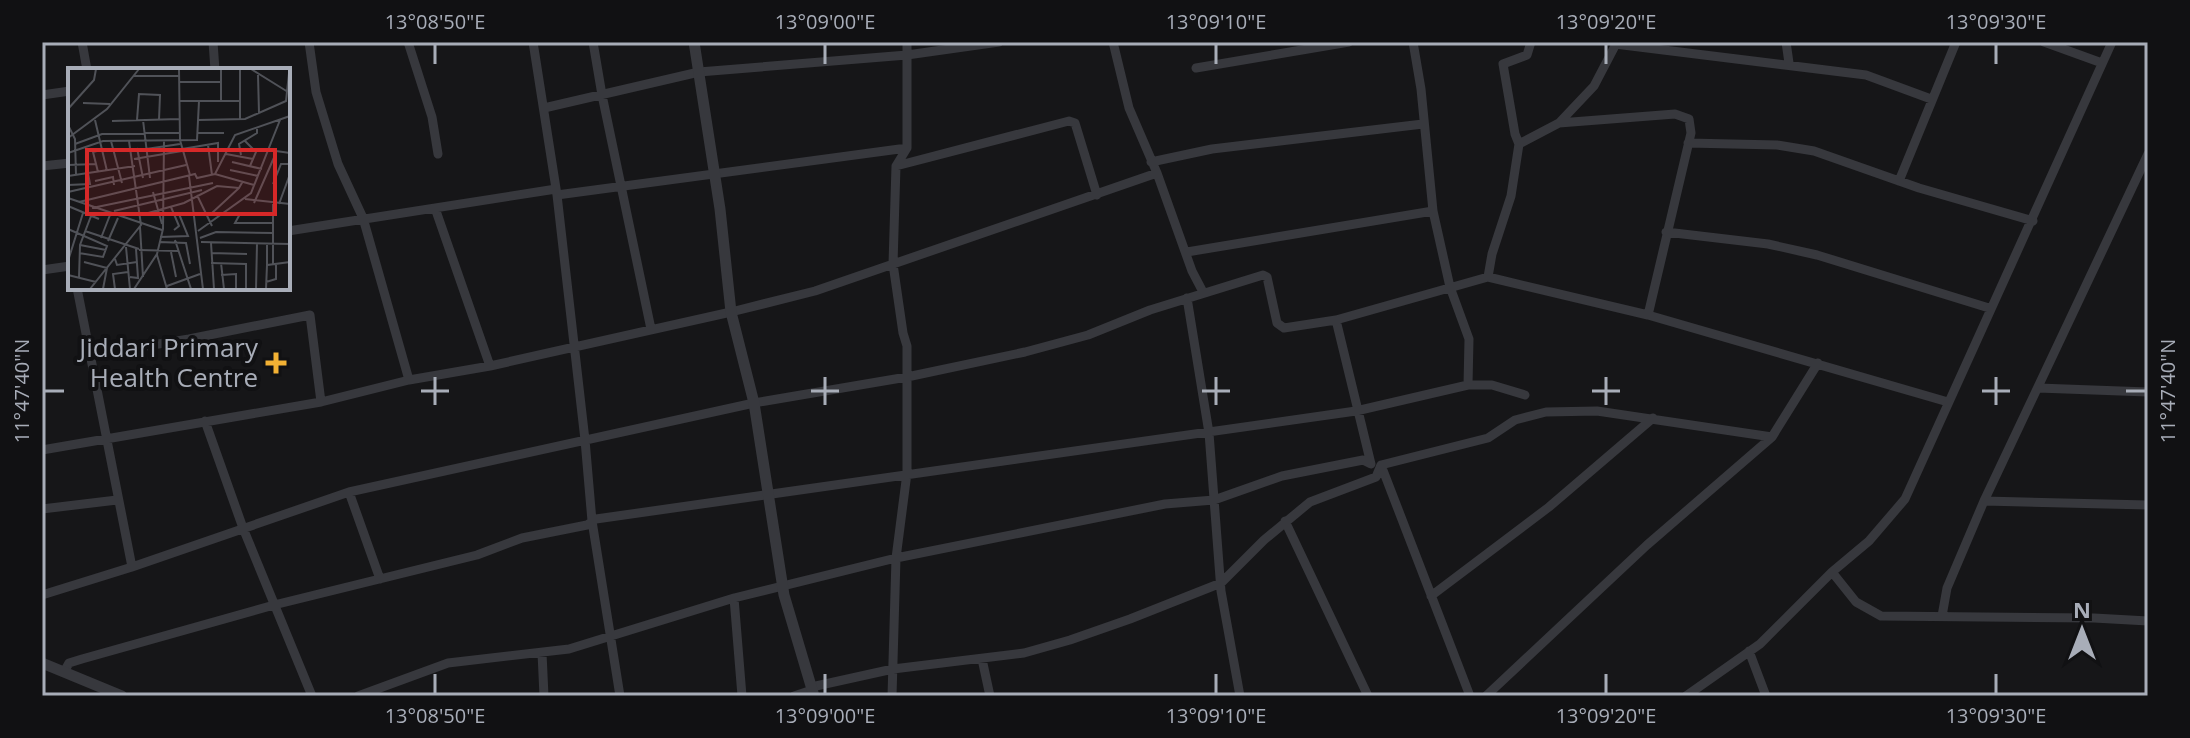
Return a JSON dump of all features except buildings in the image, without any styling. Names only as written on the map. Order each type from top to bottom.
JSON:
[{"type":"street","points":[[82,42],[87,68]]},
{"type":"street","points":[[213,42],[215,68]]},
{"type":"street","points":[[309,42],[320,106],[338,164],[363,218],[409,380]]},
{"type":"street","points":[[408,42],[432,117],[438,154]]},
{"type":"street","points":[[533,42],[557,192],[592,521],[620,696]]},
{"type":"street","points":[[593,42],[651,329]]},
{"type":"street","points":[[694,42],[715,173],[731,312],[754,403],[783,585],[813,693]]},
{"type":"street","points":[[892,696],[896,558],[907,473],[907,346],[893,264],[896,166],[907,148],[907,42]]},
{"type":"street","points":[[544,108],[699,72],[907,55],[999,42]]},
{"type":"street","points":[[1113,42],[1129,108],[1203,292]]},
{"type":"street","points":[[1196,68],[1349,42]]},
{"type":"street","points":[[1413,42],[1421,89],[1433,211],[1450,287],[1469,339],[1468,385]]},
{"type":"street","points":[[1488,277],[1492,254],[1511,196],[1519,144],[1503,64],[1527,55],[1531,42]]},
{"type":"street","points":[[1786,42],[1789,63]]},
{"type":"street","points":[[1899,181],[1956,42]]},
{"type":"street","points":[[2044,42],[2102,63]]},
{"type":"street","points":[[1686,696],[1749,651],[1869,541],[1905,499],[2112,42]]},
{"type":"street","points":[[1519,144],[1559,123],[1594,86],[1616,43],[1657,51],[1789,63],[1866,75],[1931,99]]},
{"type":"street","points":[[42,95],[68,91]]},
{"type":"street","points":[[1559,123],[1675,114],[1689,119],[1691,133],[1648,315]]},
{"type":"street","points":[[896,166],[1069,121],[1075,123],[1097,195]]},
{"type":"street","points":[[1151,162],[1212,149],[1423,124]]},
{"type":"street","points":[[1688,143],[1777,145],[1814,151],[1899,181],[2033,221]]},
{"type":"street","points":[[290,231],[435,208],[623,187],[907,148]]},
{"type":"street","points":[[1942,616],[1947,588],[1984,501],[2148,154]]},
{"type":"street","points":[[42,166],[68,163]]},
{"type":"street","points":[[42,450],[321,402],[409,380],[490,366],[731,312],[815,291],[1157,173]]},
{"type":"street","points":[[435,208],[490,366]]},
{"type":"street","points":[[1187,252],[1433,211]]},
{"type":"street","points":[[1666,232],[1768,244],[1817,255],[1989,308]]},
{"type":"street","points":[[42,270],[68,266]]},
{"type":"street","points":[[42,595],[349,492],[754,403],[907,377],[1025,352],[1088,335],[1203,292],[1263,275],[1267,277],[1277,323],[1284,328],[1336,320],[1488,277],[1648,315],[1948,402]]},
{"type":"street","points":[[77,290],[132,567]]},
{"type":"street","points":[[1187,298],[1209,433],[1221,583],[1240,696]]},
{"type":"street","points":[[91,355],[310,315],[321,402]]},
{"type":"street","points":[[1336,320],[1351,376],[1356,411],[1470,696]]},
{"type":"street","points":[[1486,696],[1647,545],[1772,437],[1818,363]]},
{"type":"street","points":[[64,672],[69,663],[274,605],[477,555],[522,538],[587,525],[592,521],[767,493],[1356,411],[1468,385],[1492,385],[1525,395]]},
{"type":"street","points":[[2038,388],[2148,392]]},
{"type":"street","points":[[358,696],[448,663],[569,649],[734,598],[896,558],[1165,504],[1214,500],[1282,476],[1363,460],[1376,465],[1488,438],[1515,420],[1546,412],[1597,411],[1772,437]]},
{"type":"street","points":[[1431,596],[1549,507],[1653,418]]},
{"type":"street","points":[[205,421],[243,528],[312,696]]},
{"type":"street","points":[[813,693],[816,686],[893,669],[1024,653],[1070,640],[1221,583],[1285,521],[1310,502],[1376,477],[1376,465]]},
{"type":"street","points":[[349,492],[380,579]]},
{"type":"street","points":[[42,509],[117,500]]},
{"type":"street","points":[[1984,501],[2148,505]]},
{"type":"street","points":[[1285,521],[1368,696]]},
{"type":"street","points":[[1832,572],[1856,602],[1881,616],[2148,621]]},
{"type":"street","points":[[734,598],[742,696]]},
{"type":"street","points":[[1749,651],[1766,696]]},
{"type":"street","points":[[542,653],[544,696]]},
{"type":"street","points":[[982,659],[990,696]]},
{"type":"street","points":[[42,663],[122,696]]},
{"type":"street","points":[[794,696],[813,693]]},
{"type":"place","name":"Jiddari Primary Health Centre","points":[[276,363]]}]
